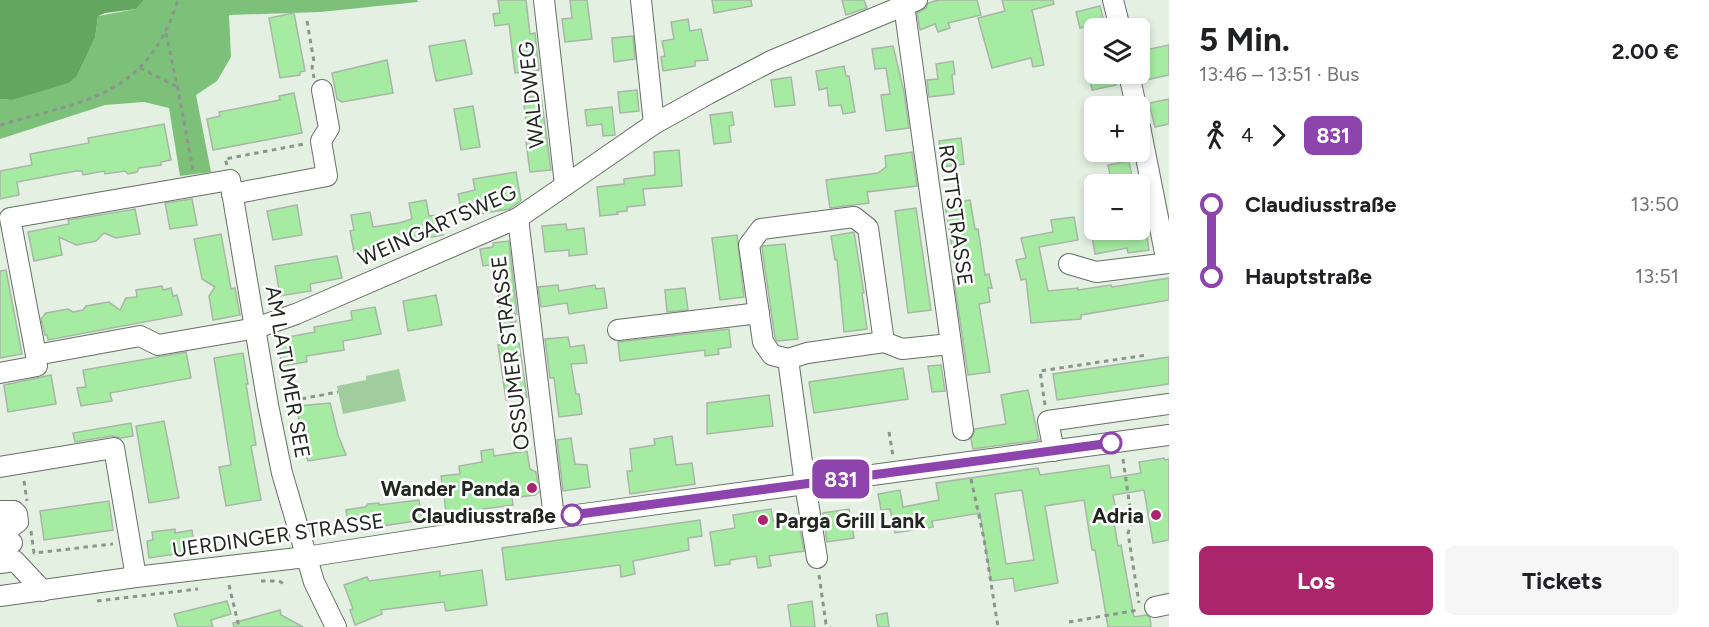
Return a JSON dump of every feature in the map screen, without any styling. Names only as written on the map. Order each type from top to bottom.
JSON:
[{"type":"street","name":"WALDWEG","points":[[544,0],[565,185]]},
{"type":"street","points":[[641,0],[654,124]]},
{"type":"street","points":[[1113,0],[1118,18]]},
{"type":"street","name":"WEINGARTSWEG","points":[[0,373],[37,366],[36,355],[140,336],[158,345],[256,328],[296,314],[518,218],[654,124],[771,61],[913,1]]},
{"type":"street","name":"ROTTSTRASSE","points":[[913,1],[950,344],[963,430]]},
{"type":"street","points":[[36,355],[5,219],[195,185],[231,187],[327,176],[321,141],[329,128],[316,86]]},
{"type":"street","points":[[1069,264],[1096,272],[1168,263],[1147,162]]},
{"type":"street","name":"AM LATUMER SEE","points":[[231,187],[268,405],[282,473],[306,557]]},
{"type":"street","points":[[884,342],[868,228],[854,217],[761,229],[749,245],[763,342],[772,355],[788,359],[807,353],[884,342],[902,349],[950,344]]},
{"type":"street","name":"OSSUMER STRASSE","points":[[518,218],[554,518]]},
{"type":"street","points":[[618,330],[759,313]]},
{"type":"street","points":[[788,359],[817,558]]},
{"type":"street","points":[[1054,451],[1048,421],[1169,404]]},
{"type":"street","name":"UERDINGER STRASSE","points":[[0,596],[306,557],[554,518],[1169,435]]},
{"type":"street","points":[[0,468],[114,448],[136,577]]},
{"type":"street","points":[[0,511],[9,510],[17,514],[18,522],[6,545],[43,591]]},
{"type":"street","points":[[306,557],[314,582],[336,627]]},
{"type":"path","points":[[0,125],[105,93],[128,78],[153,54],[178,0]]},
{"type":"path","points":[[307,21],[316,86]]},
{"type":"path","points":[[165,31],[195,185]]},
{"type":"path","points":[[140,68],[177,87]]},
{"type":"path","points":[[231,187],[225,159],[321,141]]},
{"type":"path","points":[[1048,421],[1040,371],[1147,355]]},
{"type":"path","points":[[268,405],[338,392]]},
{"type":"path","points":[[889,432],[895,472]]},
{"type":"path","points":[[1070,622],[1140,609],[1128,533],[1132,522],[1120,442]]},
{"type":"path","points":[[968,463],[984,539],[998,627]]},
{"type":"path","points":[[22,464],[28,508]]},
{"type":"path","points":[[31,531],[34,553],[130,542]]},
{"type":"path","points":[[817,558],[826,624],[830,627]]},
{"type":"path","points":[[261,581],[279,581],[286,585]]},
{"type":"path","points":[[239,584],[229,585],[239,627]]},
{"type":"path","points":[[92,602],[206,588]]},
{"type":"shaded area","points":[[0,0],[144,0],[136,9],[98,16],[95,38],[77,76],[68,83],[12,100],[0,99]]},
{"type":"shaded area","points":[[144,0],[417,0],[418,2],[320,12],[229,15],[231,57],[217,81],[196,95],[211,172],[180,176],[169,108],[144,102],[105,105],[0,139],[0,99],[12,100],[77,76],[95,38],[98,16],[136,9]]},
{"type":"shaded area","points":[[399,369],[406,401],[343,414],[337,386],[366,380],[366,376]]},
{"type":"building","points":[[498,0],[526,0],[530,34],[535,33],[539,70],[515,73],[509,24],[495,26],[493,14],[500,13]]},
{"type":"building","points":[[570,0],[587,0],[592,39],[565,42],[562,19],[572,18]]},
{"type":"building","points":[[712,0],[751,0],[752,6],[714,13]]},
{"type":"building","points":[[842,0],[864,0],[867,8],[846,15]]},
{"type":"building","points":[[938,0],[977,0],[981,15],[948,23],[950,28],[938,32],[935,24],[920,30],[917,13],[926,8],[928,3]]},
{"type":"building","points":[[1002,0],[1053,0],[1054,4],[1032,10],[1044,65],[1033,67],[1031,58],[992,68],[978,18],[1005,11]]},
{"type":"building","points":[[1100,6],[1103,18],[1084,18],[1084,27],[1080,28],[1076,12]]},
{"type":"building","points":[[294,13],[305,71],[300,72],[300,75],[280,78],[269,18]]},
{"type":"building","points":[[688,19],[690,31],[701,29],[708,60],[695,61],[695,66],[663,71],[661,57],[665,56],[662,41],[674,39],[671,22]]},
{"type":"building","points":[[633,36],[635,59],[614,62],[612,38]]},
{"type":"building","points":[[465,40],[472,74],[436,81],[429,46]]},
{"type":"building","points":[[1169,45],[1169,75],[1150,79],[1150,49]]},
{"type":"building","points":[[893,46],[904,92],[909,128],[886,131],[881,95],[890,94],[886,68],[875,69],[872,49]]},
{"type":"building","points":[[387,60],[393,93],[342,102],[337,99],[332,73]]},
{"type":"building","points":[[953,61],[954,94],[929,97],[927,80],[938,79],[936,64]]},
{"type":"building","points":[[844,66],[846,76],[849,76],[855,112],[843,114],[841,105],[829,106],[827,88],[819,90],[816,71]]},
{"type":"building","points":[[791,77],[795,105],[775,107],[771,80]]},
{"type":"building","points":[[1091,84],[1116,84],[1116,85],[1092,90]]},
{"type":"building","points":[[637,90],[639,111],[620,113],[618,92]]},
{"type":"building","points":[[294,93],[302,133],[213,150],[207,119],[220,116],[219,112],[280,100],[279,96]]},
{"type":"building","points":[[541,95],[551,170],[530,172],[526,142],[529,142],[523,98]]},
{"type":"building","points":[[1169,99],[1169,124],[1155,127],[1150,103]]},
{"type":"building","points":[[473,106],[480,147],[461,150],[454,109]]},
{"type":"building","points":[[612,107],[615,135],[603,136],[602,124],[587,126],[585,110]]},
{"type":"building","points":[[732,112],[734,125],[729,126],[731,142],[714,144],[710,115]]},
{"type":"building","points":[[164,124],[171,160],[161,162],[161,165],[139,168],[137,172],[128,174],[125,171],[105,174],[104,171],[83,175],[82,171],[76,171],[17,182],[19,195],[0,199],[0,171],[32,165],[30,154],[89,143],[88,138]]},
{"type":"building","points":[[961,138],[964,164],[942,167],[939,141]]},
{"type":"building","points":[[679,150],[682,186],[643,189],[645,205],[627,207],[627,211],[617,212],[618,214],[600,216],[597,187],[624,184],[624,179],[655,175],[654,152]]},
{"type":"building","points":[[912,152],[917,186],[867,192],[869,203],[830,208],[826,180],[878,173],[886,167],[885,156]]},
{"type":"building","points":[[1129,162],[1131,174],[1110,174],[1108,165]]},
{"type":"building","points":[[516,172],[521,201],[509,209],[463,217],[458,194],[475,190],[473,179]]},
{"type":"building","points":[[192,199],[197,225],[170,229],[165,203]]},
{"type":"building","points":[[426,200],[429,216],[438,215],[443,235],[354,252],[350,231],[354,230],[351,215],[370,212],[373,227],[399,223],[412,219],[409,203]]},
{"type":"building","points":[[970,200],[975,229],[978,229],[985,275],[989,274],[992,288],[988,288],[990,302],[979,304],[990,372],[968,375],[954,280],[957,279],[945,204]]},
{"type":"building","points":[[297,205],[302,235],[273,240],[267,211]]},
{"type":"building","points":[[916,208],[931,310],[908,313],[895,211]]},
{"type":"building","points":[[135,209],[140,234],[116,238],[104,233],[96,241],[76,245],[59,237],[62,255],[34,261],[28,232],[69,224],[68,220]]},
{"type":"building","points":[[1074,217],[1078,240],[1039,247],[1048,291],[1078,288],[1078,290],[1111,285],[1112,287],[1169,278],[1169,300],[1081,315],[1081,319],[1031,323],[1026,279],[1021,280],[1016,260],[1026,258],[1021,238],[1053,232],[1051,220]]},
{"type":"building","points":[[566,224],[567,230],[584,228],[587,254],[569,256],[569,250],[545,252],[542,226]]},
{"type":"building","points":[[854,232],[864,293],[862,293],[867,329],[844,332],[837,260],[835,260],[831,236]]},
{"type":"building","points":[[221,234],[231,289],[235,288],[240,315],[213,320],[209,296],[215,287],[202,279],[194,239]]},
{"type":"building","points":[[737,235],[744,297],[720,300],[712,238]]},
{"type":"building","points":[[1093,240],[1148,240],[1149,250],[1128,253],[1127,248],[1095,254]]},
{"type":"building","points":[[509,241],[517,314],[515,314],[516,322],[502,325],[495,264],[483,266],[480,249],[493,247],[493,243]]},
{"type":"building","points":[[785,244],[798,339],[777,341],[762,248]]},
{"type":"building","points":[[337,256],[342,278],[310,284],[311,291],[280,296],[275,266]]},
{"type":"building","points":[[6,270],[22,354],[0,358],[0,271]]},
{"type":"building","points":[[558,285],[559,291],[595,285],[596,289],[604,288],[607,308],[569,314],[567,303],[541,307],[538,287]]},
{"type":"building","points":[[162,286],[163,290],[171,288],[173,296],[177,295],[182,315],[48,340],[45,335],[41,319],[46,313],[68,309],[73,312],[83,310],[86,306],[109,302],[120,310],[126,298],[137,297],[136,290]]},
{"type":"building","points":[[685,288],[688,310],[667,312],[665,290]]},
{"type":"building","points":[[436,295],[442,325],[408,331],[403,301]]},
{"type":"building","points":[[375,307],[381,334],[343,341],[344,350],[306,356],[307,362],[282,366],[277,339],[315,332],[314,327],[352,320],[351,311]]},
{"type":"building","points":[[729,329],[731,347],[718,349],[719,354],[705,356],[705,350],[620,361],[618,342]]},
{"type":"building","points":[[568,337],[570,347],[584,345],[587,363],[571,364],[582,414],[559,417],[554,378],[550,378],[545,339]]},
{"type":"building","points":[[519,343],[527,397],[506,400],[498,345]]},
{"type":"building","points":[[186,352],[191,378],[110,393],[112,401],[81,406],[77,388],[86,387],[83,370]]},
{"type":"building","points":[[243,353],[256,445],[251,446],[261,500],[226,506],[219,467],[231,465],[214,358]]},
{"type":"building","points":[[1169,357],[1169,384],[1057,400],[1053,374]]},
{"type":"building","points":[[941,365],[945,391],[932,392],[928,366]]},
{"type":"building","points":[[903,368],[908,399],[814,413],[809,382]]},
{"type":"building","points":[[51,375],[56,404],[8,412],[4,385]]},
{"type":"building","points":[[1028,390],[1039,440],[973,449],[971,439],[975,429],[1006,424],[1001,395]]},
{"type":"building","points":[[769,395],[773,426],[707,434],[707,403]]},
{"type":"building","points":[[330,403],[346,455],[308,461],[300,442],[298,406]]},
{"type":"building","points":[[164,421],[179,498],[149,503],[136,426]]},
{"type":"building","points":[[131,423],[133,436],[121,438],[112,436],[75,442],[73,433]]},
{"type":"building","points":[[672,436],[676,465],[692,463],[695,484],[630,494],[627,471],[632,471],[630,449],[655,445],[654,439]]},
{"type":"building","points":[[571,438],[575,464],[587,465],[590,487],[563,491],[557,440]]},
{"type":"building","points":[[493,449],[494,456],[527,451],[530,469],[536,472],[539,492],[535,495],[512,498],[513,505],[483,509],[483,512],[447,518],[441,476],[460,474],[459,466],[482,462],[481,451]]},
{"type":"building","points":[[1169,459],[1169,540],[1153,543],[1144,490],[1113,495],[1117,516],[1113,517],[1118,546],[1121,545],[1134,617],[1146,615],[1150,617],[1151,627],[1108,627],[1084,500],[1045,506],[1058,583],[1015,591],[1013,578],[991,581],[980,513],[932,521],[933,527],[895,533],[890,509],[881,510],[878,494],[900,490],[903,507],[939,500],[936,483],[1038,468],[1040,475],[1109,465],[1111,478],[1141,473],[1139,462]],"holes":[[[1022,490],[1034,560],[1006,564],[995,494]]]},
{"type":"building","points":[[419,500],[422,520],[349,531],[346,510],[365,507],[368,504],[379,503],[379,505]]},
{"type":"building","points":[[109,501],[113,530],[44,540],[40,511]]},
{"type":"building","points":[[771,509],[773,521],[798,518],[804,551],[769,556],[771,566],[758,568],[756,556],[730,560],[730,564],[715,566],[710,532],[735,528],[733,515]]},
{"type":"building","points":[[849,509],[854,538],[827,542],[823,513]]},
{"type":"building","points":[[700,520],[702,536],[688,538],[689,550],[633,561],[635,574],[621,577],[620,565],[506,580],[502,548]]},
{"type":"building","points":[[175,529],[175,533],[192,530],[195,551],[149,558],[147,541],[153,540],[152,532]]},
{"type":"building","points":[[482,570],[487,605],[446,611],[444,602],[381,610],[382,614],[355,625],[350,610],[353,609],[344,585],[367,577],[369,581],[440,571],[440,576]]},
{"type":"building","points":[[227,601],[231,614],[211,620],[213,627],[178,627],[174,614]]},
{"type":"building","points":[[812,601],[815,627],[791,627],[788,605]]},
{"type":"building","points":[[280,610],[281,615],[303,627],[234,627],[233,623]]},
{"type":"building","points":[[887,613],[889,627],[878,627],[876,615]]},
{"type":"bus line","name":"831","points":[[572,515],[1111,443]]},
{"type":"place","name":"Wander Panda","points":[[532,488]]},
{"type":"place","name":"Claudiusstraße","points":[[572,515]]},
{"type":"place","name":"Adria","points":[[1156,515]]},
{"type":"place","name":"Parga Grill Lank","points":[[763,520]]}]
